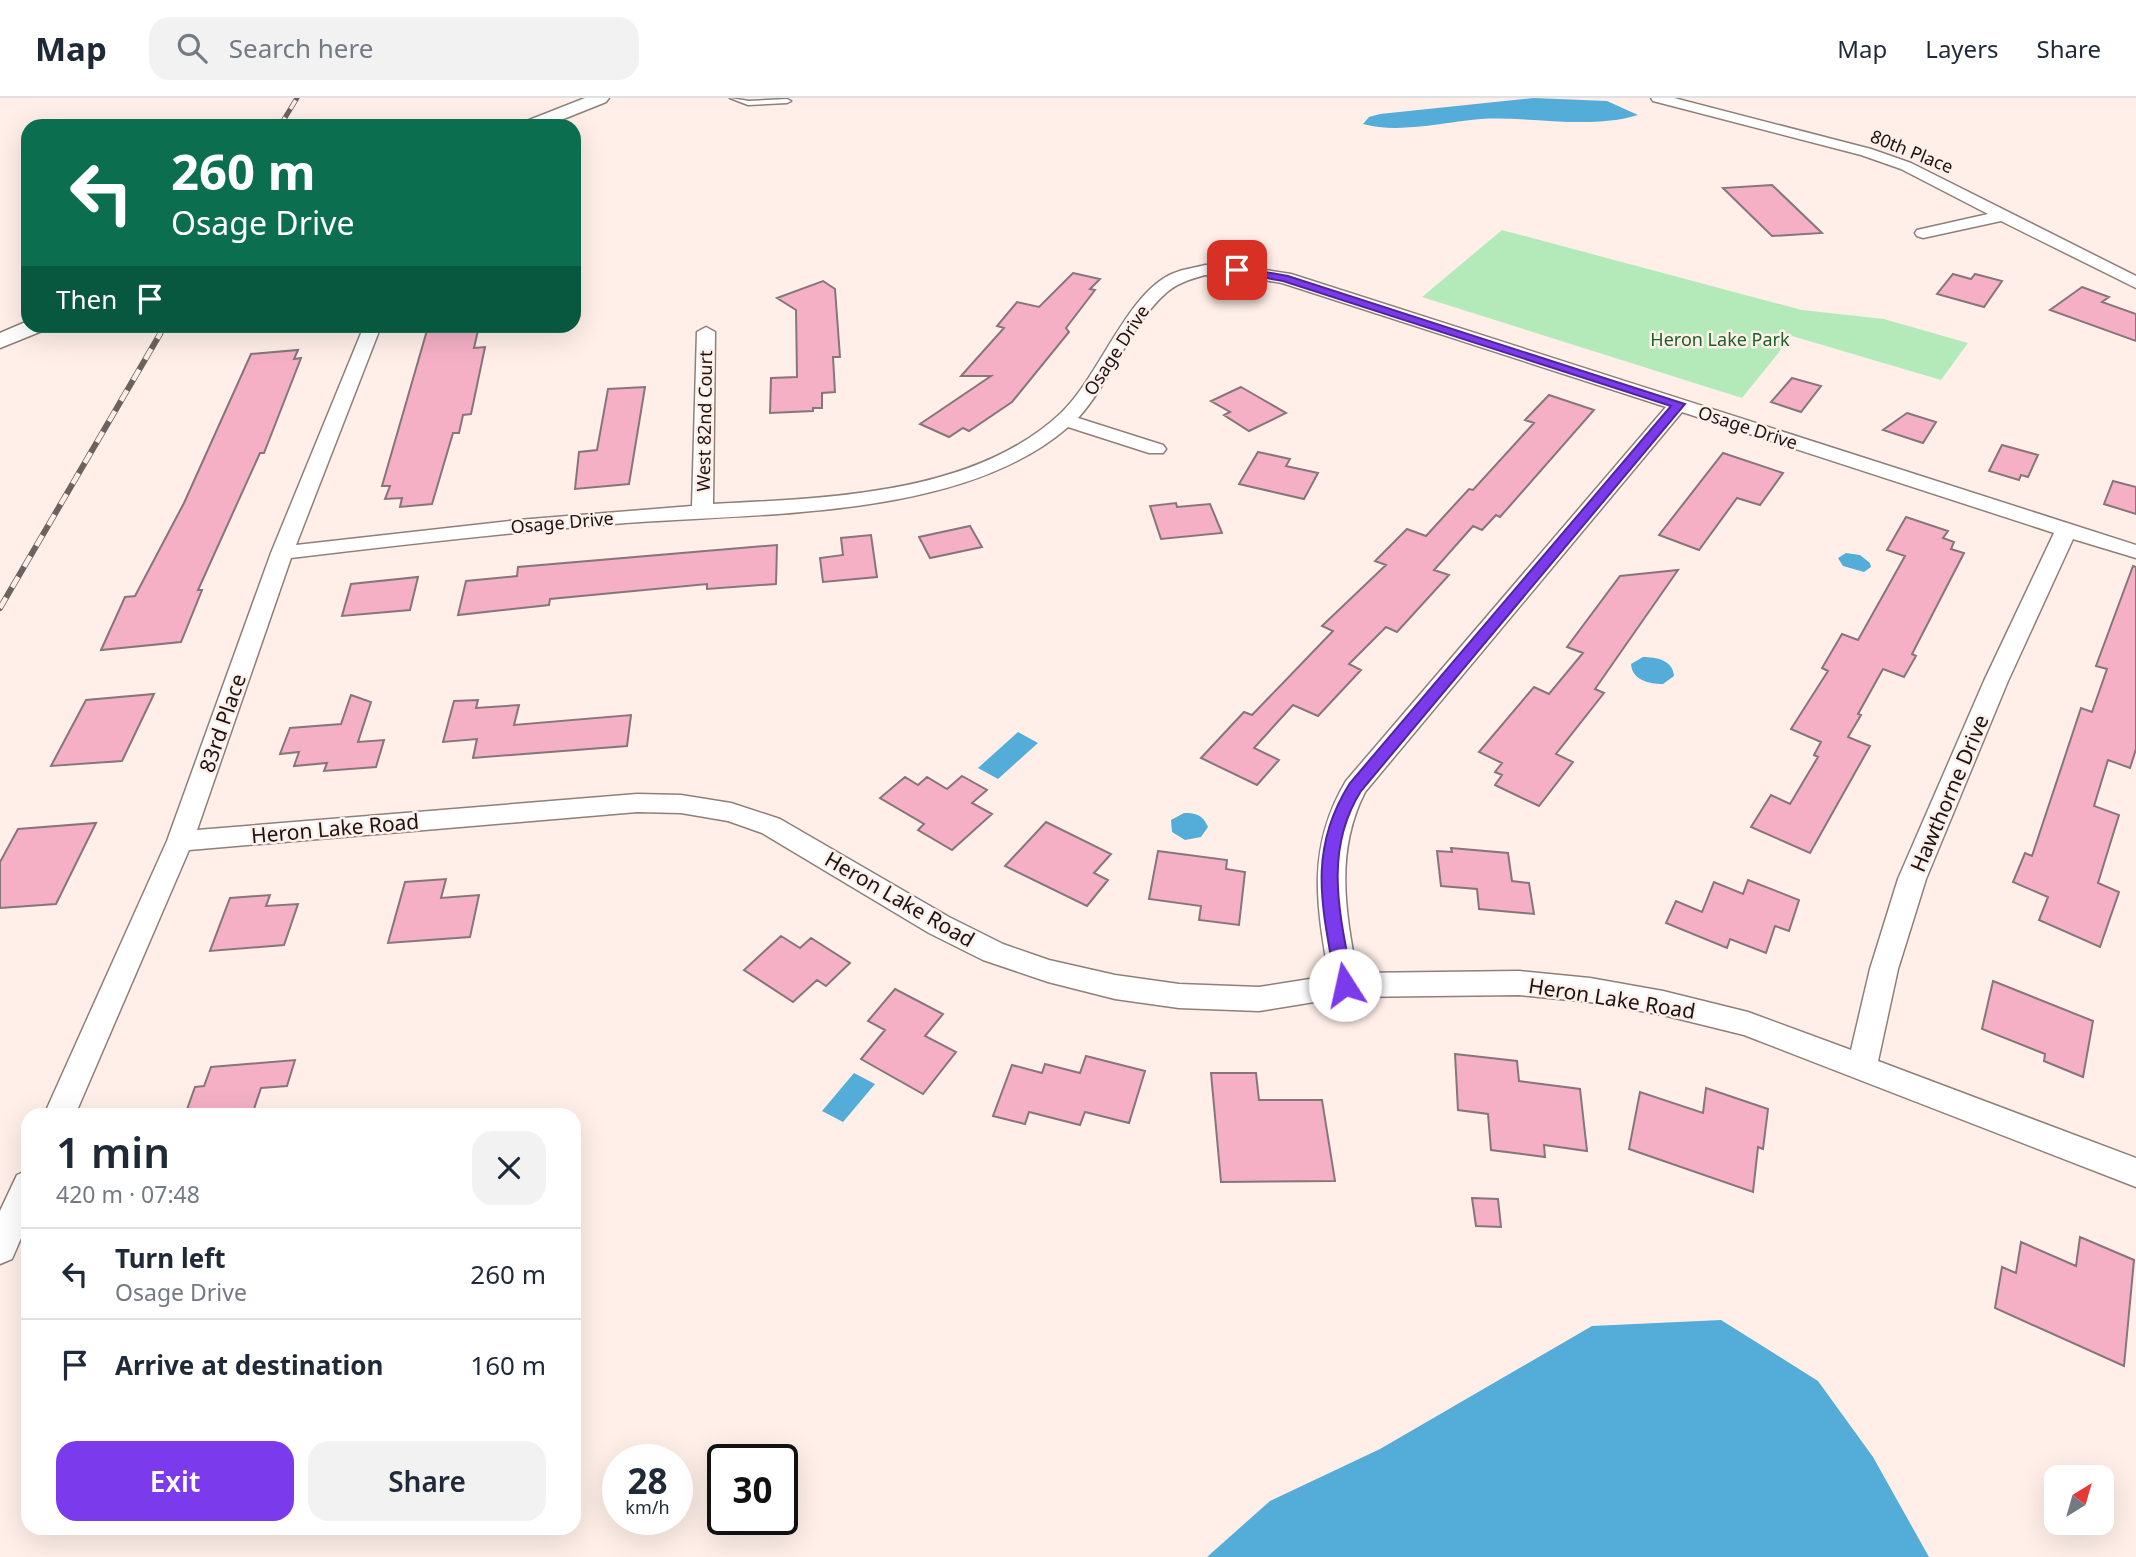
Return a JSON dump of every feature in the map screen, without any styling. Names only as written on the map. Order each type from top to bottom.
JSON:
[{"type":"street","name":"80th Place","points":[[1658,98],[1866,152],[1906,166],[2136,283]]},
{"type":"street","points":[[545,119],[587,100]]},
{"type":"street","points":[[1923,233],[2005,215]]},
{"type":"street","name":"Osage Drive","points":[[282,553],[492,527],[876,497],[942,483],[995,464],[1037,442],[1066,420],[1087,396],[1142,306],[1158,288],[1193,272],[1222,269],[1285,278],[2136,552]]},
{"type":"street","points":[[0,341],[21,332]]},
{"type":"street","name":"West 82nd Court","points":[[702,510],[706,332]]},
{"type":"street","name":"83rd Place","points":[[62,1108],[180,841],[282,553],[370,333]]},
{"type":"street","points":[[1345,985],[1328,890],[1333,835],[1341,809],[1355,787],[1679,404]]},
{"type":"street","points":[[1066,420],[1156,449]]},
{"type":"street","name":"Hawthorne Drive","points":[[1862,1066],[1884,969],[1912,879],[1996,681],[2066,530]]},
{"type":"street","name":"Heron Lake Road","points":[[180,841],[637,803],[681,804],[731,812],[771,826],[939,925],[993,952],[1048,971],[1115,987],[1179,996],[1259,999],[1345,985],[1519,983],[1590,990],[1663,1003],[1748,1024],[2136,1173]]},
{"type":"street","points":[[0,1248],[21,1201]]},
{"type":"lane","points":[[734,98],[748,103],[787,101]]},
{"type":"green space","name":"Heron Lake Park","points":[[1502,230],[1802,310],[1884,319],[1968,343],[1941,380],[1792,336],[1742,398],[1422,297]]},
{"type":"water","points":[[1534,98],[1607,101],[1638,115],[1600,122],[1481,119],[1391,128],[1363,124],[1369,117],[1380,114]]},
{"type":"water","points":[[1846,553],[1860,555],[1871,567],[1864,572],[1843,566],[1838,558]]},
{"type":"water","points":[[1643,657],[1667,663],[1674,676],[1663,684],[1642,680],[1634,674],[1631,664]]},
{"type":"water","points":[[1018,732],[1038,743],[998,779],[978,768]]},
{"type":"water","points":[[1184,813],[1196,814],[1204,820],[1208,827],[1201,837],[1185,840],[1172,832],[1171,820]]},
{"type":"water","points":[[854,1073],[875,1084],[843,1122],[822,1111]]},
{"type":"water","points":[[1721,1320],[1818,1381],[1873,1457],[1929,1557],[1207,1557],[1270,1501],[1380,1449],[1592,1326]]},
{"type":"building","points":[[1772,185],[1822,233],[1772,236],[1723,188]]},
{"type":"building","points":[[1073,273],[1100,279],[1090,289],[1095,290],[1066,328],[1069,332],[1012,402],[969,431],[963,428],[949,437],[920,424],[991,376],[961,376],[1004,328],[997,326],[1017,302],[1039,307]]},
{"type":"building","points":[[1953,274],[1971,279],[1975,274],[2002,281],[1984,307],[1937,294]]},
{"type":"building","points":[[823,281],[835,289],[840,357],[833,357],[835,392],[822,393],[822,408],[813,408],[813,411],[770,413],[771,378],[797,377],[796,310],[777,298]]},
{"type":"building","points":[[2082,287],[2109,297],[2102,302],[2136,314],[2136,341],[2050,310]]},
{"type":"building","points":[[426,333],[477,333],[474,348],[485,347],[471,414],[463,415],[459,433],[453,433],[432,504],[400,507],[402,498],[385,499],[390,486],[382,486]]},
{"type":"building","points":[[298,350],[294,359],[301,358],[264,453],[260,453],[198,590],[202,590],[181,642],[101,650],[125,597],[135,596],[184,503],[251,354]]},
{"type":"building","points":[[1792,378],[1821,386],[1801,412],[1771,402]]},
{"type":"building","points":[[645,387],[629,484],[575,489],[579,452],[597,450],[608,389]]},
{"type":"building","points":[[1241,387],[1286,413],[1249,431],[1224,415],[1230,412],[1211,401]]},
{"type":"building","points":[[1549,395],[1594,410],[1500,517],[1496,515],[1482,530],[1473,526],[1434,570],[1449,575],[1397,632],[1386,627],[1349,664],[1361,670],[1318,716],[1293,705],[1254,748],[1279,760],[1257,785],[1201,758],[1244,712],[1252,715],[1333,631],[1322,626],[1386,565],[1375,561],[1407,529],[1426,536],[1469,489],[1473,490],[1534,423],[1525,420]]},
{"type":"building","points":[[1907,413],[1936,422],[1923,443],[1883,430]]},
{"type":"building","points":[[2002,445],[2038,455],[2028,477],[2021,475],[2019,480],[1989,471]]},
{"type":"building","points":[[1258,452],[1290,459],[1286,466],[1318,473],[1304,499],[1239,484]]},
{"type":"building","points":[[1723,453],[1783,473],[1760,505],[1737,498],[1699,550],[1659,535]]},
{"type":"building","points":[[2113,481],[2136,487],[2136,514],[2104,504]]},
{"type":"building","points":[[1176,503],[1177,507],[1210,504],[1222,533],[1161,539],[1150,506]]},
{"type":"building","points":[[1906,517],[1948,531],[1943,538],[1954,542],[1951,549],[1964,553],[1912,654],[1916,656],[1904,677],[1883,669],[1858,714],[1861,715],[1848,737],[1870,746],[1810,853],[1751,827],[1771,795],[1790,804],[1818,757],[1814,755],[1821,742],[1791,729],[1828,671],[1822,668],[1842,634],[1858,640],[1905,556],[1887,550]]},
{"type":"building","points":[[970,526],[982,547],[930,558],[919,537]]},
{"type":"building","points":[[871,535],[877,577],[823,582],[820,558],[843,555],[841,538]]},
{"type":"building","points":[[777,545],[776,584],[707,589],[707,584],[550,599],[549,605],[458,615],[466,581],[517,576],[518,567]]},
{"type":"building","points":[[2133,566],[2136,567],[2136,749],[2130,768],[2108,760],[2094,806],[2119,815],[2098,883],[2119,892],[2100,947],[2039,920],[2048,897],[2013,882],[2025,853],[2032,856],[2081,708],[2092,712],[2107,669],[2096,666]]},
{"type":"building","points":[[1678,570],[1595,689],[1604,693],[1556,754],[1573,762],[1539,806],[1495,785],[1502,775],[1495,772],[1502,763],[1479,752],[1534,687],[1549,694],[1583,653],[1567,647],[1620,576]]},
{"type":"building","points":[[418,577],[410,610],[342,616],[351,584]]},
{"type":"building","points":[[154,694],[122,761],[51,766],[86,700]]},
{"type":"building","points":[[351,695],[371,702],[358,742],[384,740],[376,767],[324,771],[327,763],[294,766],[299,752],[280,754],[290,728],[341,724]]},
{"type":"building","points":[[478,700],[476,708],[519,705],[514,725],[631,715],[627,746],[473,758],[477,739],[443,742],[454,701]]},
{"type":"building","points":[[962,776],[987,790],[972,803],[992,814],[952,850],[918,830],[924,824],[880,798],[905,777],[918,785],[927,777],[947,789]]},
{"type":"building","points":[[1046,822],[1111,854],[1094,873],[1108,880],[1087,906],[1005,866]]},
{"type":"building","points":[[96,823],[56,904],[0,908],[0,862],[18,829]]},
{"type":"building","points":[[1451,848],[1508,853],[1512,881],[1529,883],[1534,914],[1479,909],[1477,889],[1441,886],[1437,851],[1452,852]]},
{"type":"building","points":[[1158,851],[1227,860],[1226,869],[1245,872],[1239,925],[1199,920],[1201,906],[1149,899]]},
{"type":"building","points":[[446,879],[441,898],[479,895],[470,937],[388,943],[405,882]]},
{"type":"building","points":[[1748,880],[1799,900],[1789,931],[1775,926],[1766,953],[1730,939],[1727,948],[1666,923],[1676,901],[1702,912],[1714,882],[1743,894]]},
{"type":"building","points":[[270,895],[266,906],[298,904],[284,945],[210,951],[230,898]]},
{"type":"building","points":[[781,936],[800,948],[811,938],[850,963],[826,986],[817,980],[793,1002],[744,970]]},
{"type":"building","points":[[1993,981],[2093,1021],[2083,1077],[2044,1061],[2045,1054],[1982,1029]]},
{"type":"building","points":[[895,989],[943,1014],[925,1036],[956,1052],[923,1094],[861,1059],[885,1030],[868,1021]]},
{"type":"building","points":[[1455,1054],[1517,1061],[1519,1081],[1580,1089],[1587,1151],[1544,1145],[1545,1157],[1491,1150],[1488,1114],[1458,1110]]},
{"type":"building","points":[[1086,1056],[1145,1071],[1129,1123],[1085,1112],[1080,1125],[1029,1112],[1025,1124],[993,1116],[1012,1065],[1042,1073],[1045,1064],[1080,1073]]},
{"type":"building","points":[[295,1060],[287,1086],[261,1088],[254,1108],[188,1108],[195,1087],[204,1086],[211,1067]]},
{"type":"building","points":[[1211,1073],[1256,1073],[1259,1100],[1322,1100],[1335,1181],[1221,1182]]},
{"type":"building","points":[[1706,1088],[1768,1109],[1763,1149],[1758,1147],[1753,1192],[1629,1149],[1640,1092],[1703,1113]]},
{"type":"building","points":[[1472,1198],[1498,1199],[1501,1227],[1476,1226]]},
{"type":"building","points":[[2080,1237],[2134,1260],[2124,1366],[1995,1308],[2002,1267],[2016,1273],[2021,1242],[2076,1266]]},
{"type":"railway","points":[[284,119],[297,98]]},
{"type":"railway","points":[[0,608],[160,334]]},
{"type":"route","points":[[1237,270],[1285,278],[1679,404],[1355,787],[1341,809],[1333,835],[1328,890],[1345,985]]}]
